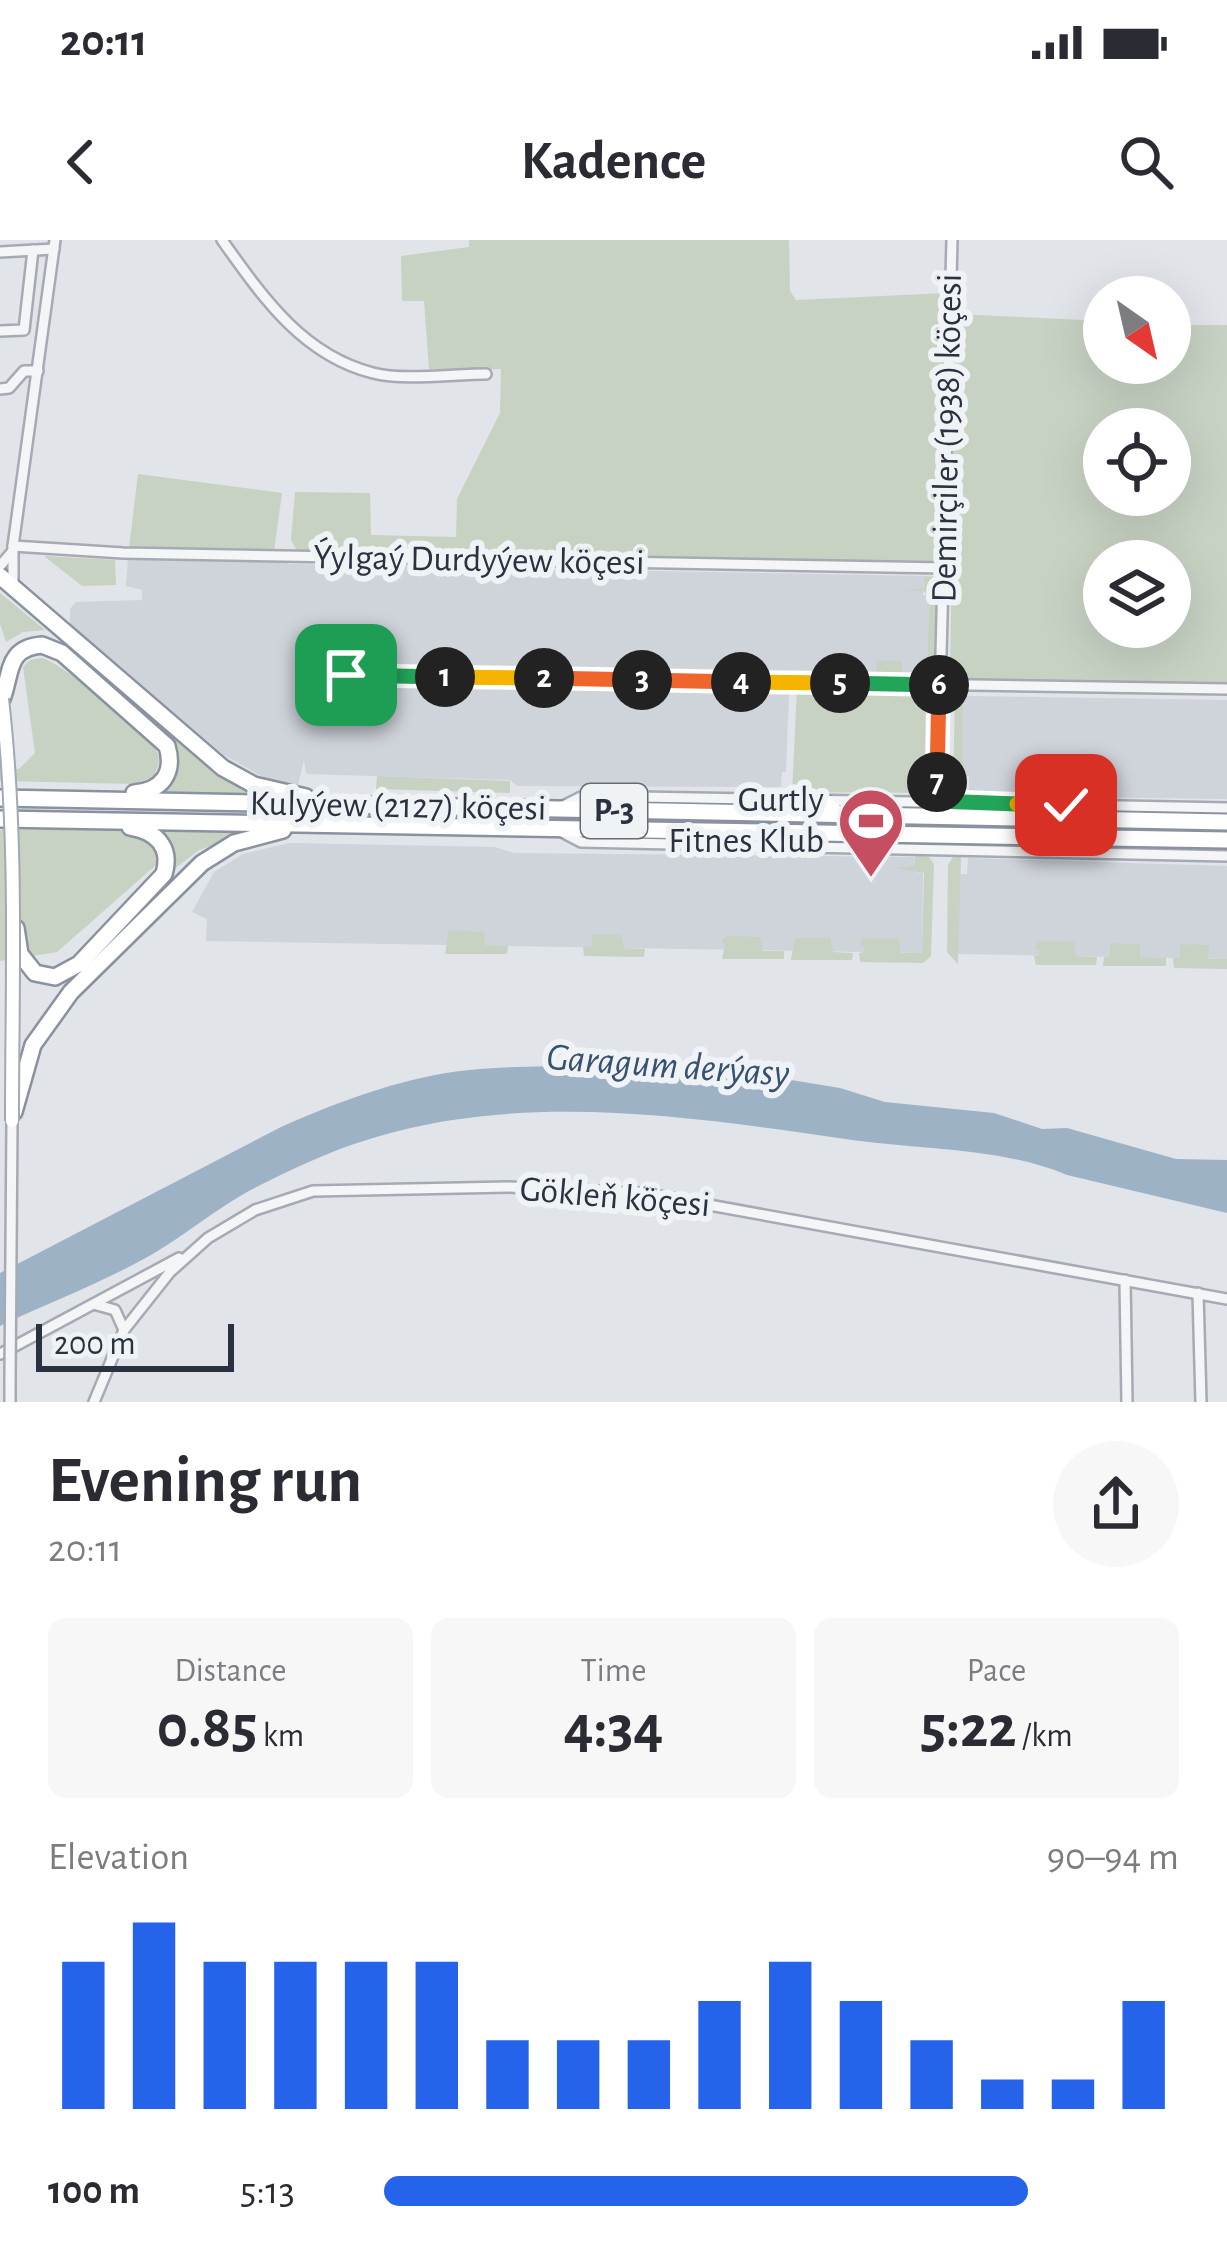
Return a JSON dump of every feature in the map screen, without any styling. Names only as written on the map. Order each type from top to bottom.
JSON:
[{"type":"highway","points":[[0,576],[242,780],[279,793],[350,806]]},
{"type":"highway","points":[[2,699],[14,657],[29,646],[49,646],[166,746],[169,769],[156,788],[63,800]]},
{"type":"highway","name":"Kulyýew (2127) köçesi","points":[[0,798],[558,809],[838,825],[939,843],[1044,829],[1227,822]]},
{"type":"highway","points":[[820,849],[838,825],[822,800]]},
{"type":"highway","points":[[1060,853],[1044,829],[1066,805]]},
{"type":"highway","name":"Kulyýew (2127) köçesi","points":[[0,819],[556,828],[838,825],[937,808],[1044,829],[1227,840]]},
{"type":"highway","points":[[12,907],[25,964],[48,978],[68,973],[156,886],[167,863],[163,845],[150,832],[68,817]]},
{"type":"highway","points":[[12,1121],[33,1045],[71,992],[196,869],[221,850],[266,832],[345,824]]},
{"type":"main road","points":[[2,699],[9,757],[12,1121]]},
{"type":"street","points":[[222,240],[275,314],[328,356],[376,375],[486,374]]},
{"type":"street","name":"Demirçiler (1938) köçesi","points":[[939,843],[952,240]]},
{"type":"street","points":[[0,252],[55,245],[12,549],[14,590]]},
{"type":"street","points":[[0,331],[24,330],[34,250]]},
{"type":"street","points":[[0,389],[10,388],[25,371],[38,371]]},
{"type":"street","points":[[0,566],[12,549]]},
{"type":"street","name":"Ýylgaý Durdyýew köçesi","points":[[12,549],[945,568]]},
{"type":"street","points":[[346,675],[1227,689]]},
{"type":"street","points":[[558,809],[583,796],[822,800],[937,808],[1227,808]]},
{"type":"street","points":[[556,828],[581,842],[820,849],[939,843],[1060,853],[1227,856]]},
{"type":"street","points":[[10,1402],[12,1121]]},
{"type":"street","name":"Gökleň köçesi","points":[[94,1402],[124,1330],[143,1301],[208,1238],[255,1210],[314,1191],[508,1187],[643,1193],[1227,1299]]},
{"type":"street","points":[[0,1354],[158,1272],[208,1238]]},
{"type":"street","points":[[1125,1280],[1127,1402]]},
{"type":"street","points":[[1198,1293],[1201,1402]]},
{"type":"street","points":[[97,1305],[115,1310],[124,1330]]},
{"type":"shaded area","points":[[128,559],[924,576],[923,595],[929,595],[927,675],[795,673],[781,787],[517,786],[510,780],[306,774],[304,760],[298,785],[263,777],[224,755],[70,624],[70,609],[76,602],[142,600],[142,590],[126,586]]},
{"type":"shaded area","points":[[963,696],[1227,700],[1227,799],[969,796],[969,776],[962,776]]},
{"type":"shaded area","points":[[289,843],[495,847],[514,853],[914,857],[914,872],[923,873],[922,953],[206,941],[207,919],[192,912],[214,872],[243,854]]},
{"type":"shaded area","points":[[968,858],[1227,866],[1227,959],[958,954],[959,874],[967,874]]},
{"type":"green space","points":[[469,240],[789,240],[790,291],[796,300],[947,293],[940,559],[936,563],[297,551],[291,540],[295,492],[370,493],[371,535],[456,537],[457,499],[500,413],[501,369],[429,369],[424,301],[402,301],[401,256],[469,247]]},
{"type":"green space","points":[[956,314],[1083,320],[1083,384],[1191,384],[1191,325],[1227,325],[1227,686],[956,681],[950,676]]},
{"type":"green space","points":[[138,474],[282,493],[274,551],[129,548]]},
{"type":"green space","points":[[44,556],[115,560],[116,585],[82,586]]},
{"type":"green space","points":[[924,576],[941,577],[936,677],[868,677],[876,674],[877,660],[902,661],[902,675],[927,675],[929,596],[923,591],[905,591],[924,588]]},
{"type":"green space","points":[[0,593],[45,630],[23,632],[6,642],[0,624]]},
{"type":"green space","points":[[42,658],[84,684],[147,740],[158,756],[154,776],[136,784],[0,781],[0,769],[19,769],[35,753],[23,667]]},
{"type":"green space","points":[[797,689],[926,691],[924,793],[792,792]]},
{"type":"green space","points":[[955,692],[963,692],[963,796],[949,792],[953,788]]},
{"type":"green space","points":[[175,733],[269,796],[156,794],[168,741]]},
{"type":"green space","points":[[377,776],[510,781],[510,793],[376,789]]},
{"type":"green space","points":[[153,826],[260,829],[199,850],[168,874]]},
{"type":"green space","points":[[0,830],[140,832],[155,846],[156,865],[57,952],[0,961]]},
{"type":"green space","points":[[915,856],[928,856],[934,864],[931,956],[923,963],[860,962],[862,938],[899,939],[901,953],[922,953],[924,873],[894,868],[914,866]]},
{"type":"green space","points":[[953,857],[961,857],[958,964],[947,952],[948,865]]},
{"type":"green space","points":[[449,930],[484,932],[485,945],[508,946],[507,954],[445,954]]},
{"type":"green space","points":[[593,934],[621,935],[624,948],[645,949],[644,957],[584,956],[583,947],[591,947]]},
{"type":"green space","points":[[727,936],[760,937],[763,951],[784,951],[784,959],[722,959],[725,945],[721,941]]},
{"type":"green space","points":[[795,938],[830,938],[833,952],[853,953],[852,960],[791,960]]},
{"type":"green space","points":[[1037,941],[1074,942],[1076,956],[1097,957],[1096,965],[1036,965]]},
{"type":"green space","points":[[1110,943],[1140,944],[1140,957],[1166,958],[1166,966],[1103,966],[1104,957],[1110,956]]},
{"type":"green space","points":[[1180,944],[1209,945],[1208,959],[1227,959],[1227,969],[1174,968]]},
{"type":"water","points":[[584,1065],[624,1072],[654,1068],[760,1075],[840,1088],[885,1102],[994,1113],[1042,1129],[1067,1128],[1176,1159],[1227,1160],[1227,1213],[988,1154],[655,1115],[523,1113],[393,1132],[330,1153],[243,1194],[166,1246],[99,1282],[0,1326],[0,1273],[281,1127],[354,1098],[429,1076]]},
{"type":"place","name":"Gurtly Fitnes Klub","points":[[871,880]]},
{"type":"route","points":[[346,675],[941,685],[937,801],[1066,805]]},
{"type":"water label","name":"Garagum derýasy","points":[[668,1066]]}]
